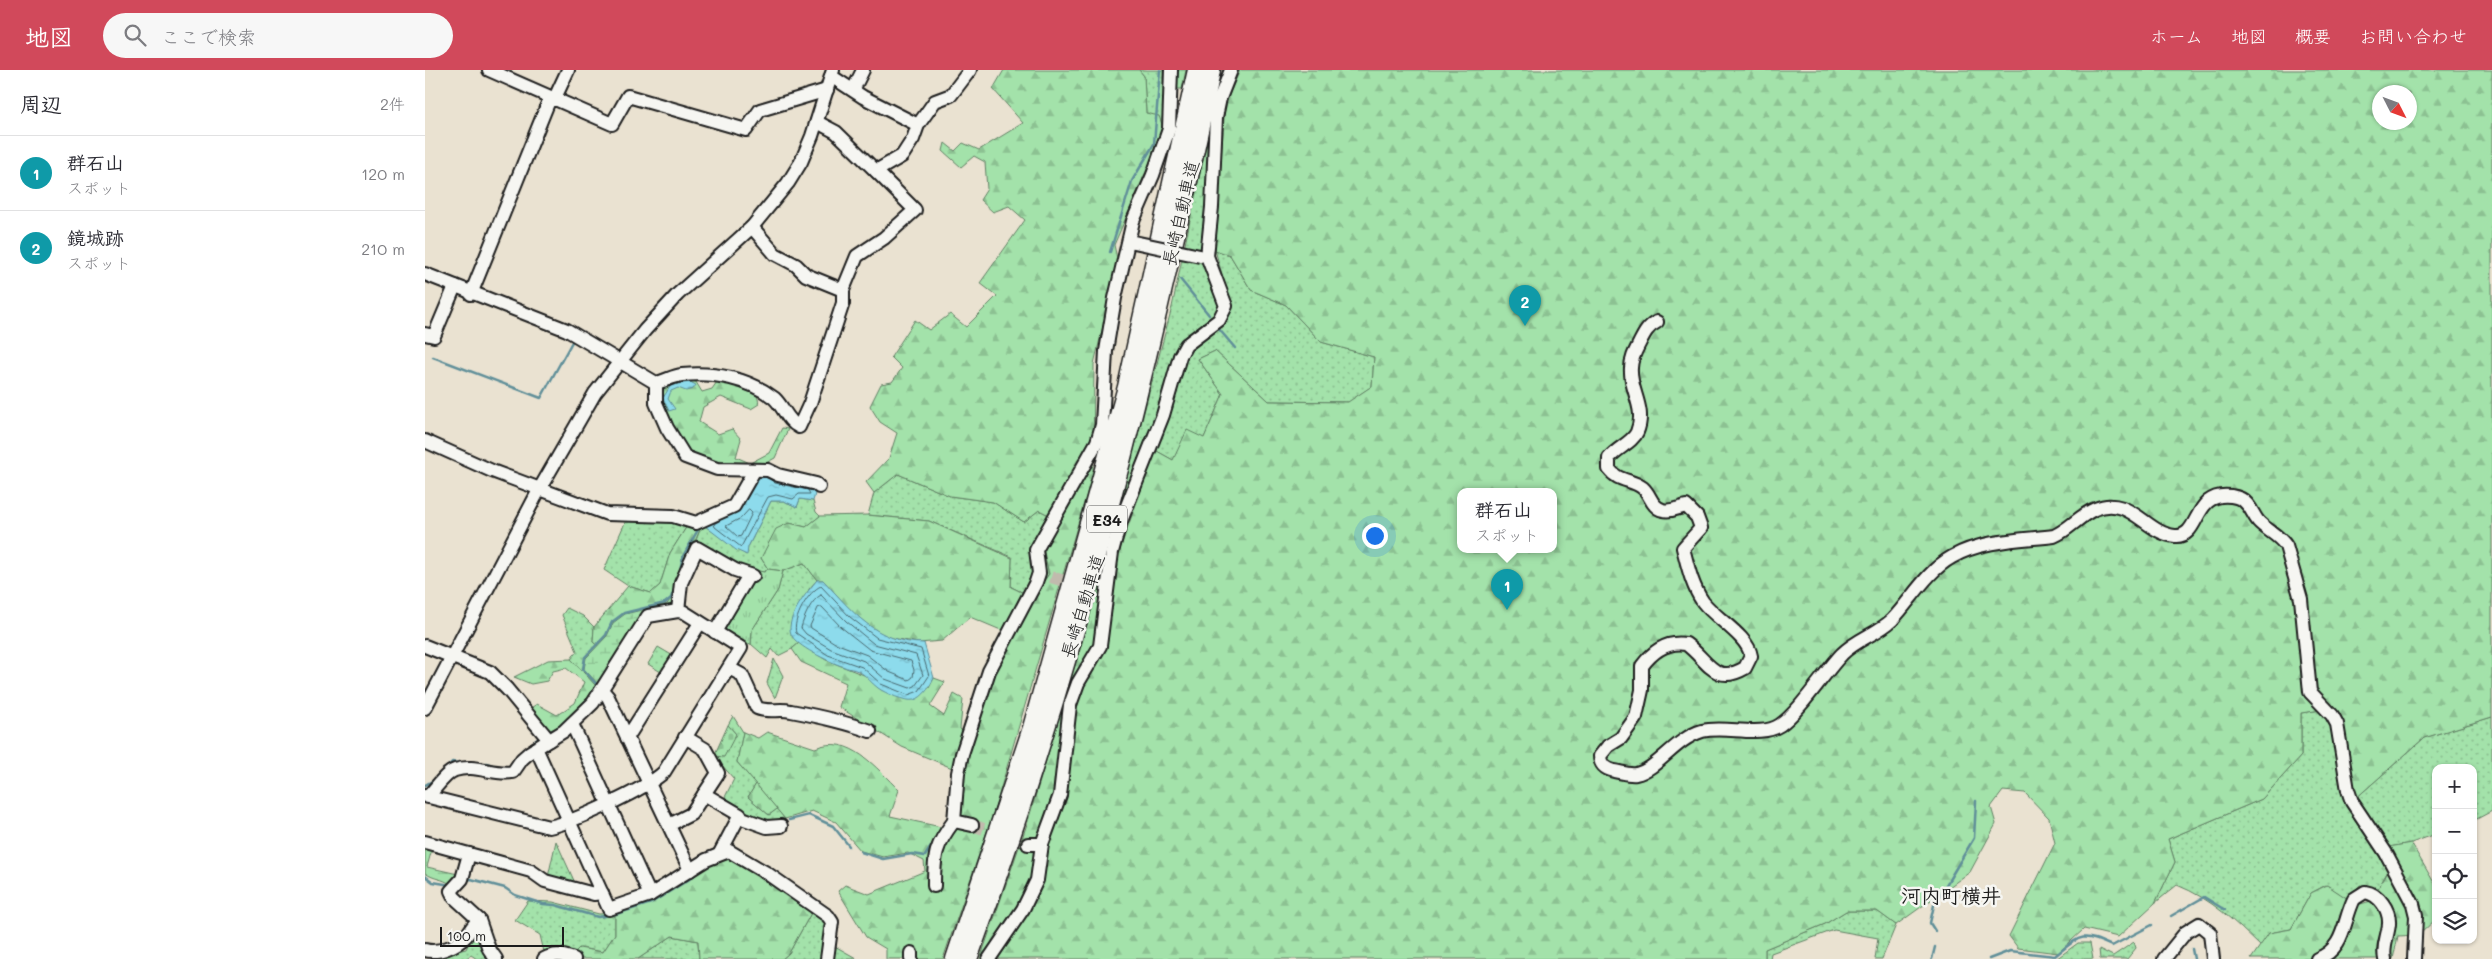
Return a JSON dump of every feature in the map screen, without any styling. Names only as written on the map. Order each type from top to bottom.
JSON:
[{"type":"highway","name":"長崎自動車道","points":[[955,959],[1032,728],[1125,397],[1197,70]]},
{"type":"highway","name":"長崎自動車道","points":[[968,959],[1045,732],[1099,548],[1142,381],[1211,70]]},
{"type":"street","points":[[489,70],[609,124],[614,122],[628,96],[746,130],[760,110],[827,90]]},
{"type":"street","points":[[471,294],[552,99],[568,70]]},
{"type":"street","points":[[853,90],[863,70]]},
{"type":"street","points":[[876,171],[902,156],[913,139],[917,125],[935,101],[951,95],[970,70]]},
{"type":"street","points":[[934,886],[934,856],[944,835],[954,821],[960,763],[989,671],[1045,575],[1035,550],[1097,442],[1102,425],[1107,340],[1131,241],[1133,221],[1153,175],[1169,129],[1171,70]]},
{"type":"street","points":[[989,959],[1032,894],[1042,844],[1060,795],[1070,705],[1078,683],[1100,646],[1103,592],[1119,526],[1163,415],[1180,356],[1185,345],[1224,314],[1226,306],[1224,298],[1203,256],[1212,207],[1216,117],[1220,98],[1231,70]]},
{"type":"street","points":[[425,708],[539,490],[595,393],[619,361],[678,294],[752,227],[788,183],[801,162],[817,122],[832,73],[863,97],[917,125]]},
{"type":"street","points":[[425,274],[471,294],[567,330],[656,383],[680,376],[711,374],[728,377],[766,392],[779,402],[790,420],[799,427],[810,403],[843,303],[843,290],[857,256],[884,238],[915,210],[836,132],[817,122]]},
{"type":"street","points":[[752,227],[775,254],[795,264],[806,275],[843,290]]},
{"type":"street","points":[[1131,241],[1203,256]]},
{"type":"street","points":[[425,334],[434,336],[455,286]]},
{"type":"street","points":[[1657,322],[1651,325],[1644,334],[1633,356],[1630,368],[1640,412],[1638,431],[1631,441],[1621,446],[1609,458],[1609,469],[1622,480],[1644,488],[1655,506],[1661,510],[1669,511],[1686,506],[1697,517],[1701,528],[1683,548],[1695,589],[1713,613],[1745,643],[1751,656],[1745,668],[1725,675],[1718,674],[1687,644],[1668,645],[1657,650],[1642,666],[1642,690],[1636,717],[1621,738],[1608,746],[1600,756],[1604,766],[1610,770],[1637,774],[1653,764],[1675,745],[1703,731],[1720,729],[1765,730],[1780,725],[1843,653],[1891,620],[1945,562],[1966,551],[1980,546],[2054,536],[2065,532],[2095,509],[2105,506],[2117,506],[2127,509],[2166,534],[2177,536],[2187,533],[2193,526],[2201,508],[2210,499],[2224,496],[2236,497],[2245,501],[2257,520],[2286,546],[2301,599],[2310,692],[2332,715],[2337,724],[2348,790],[2352,802],[2386,853],[2413,904],[2416,916],[2414,959]]},
{"type":"street","points":[[656,383],[656,403],[667,428],[685,457],[717,469],[768,470],[779,475],[816,484],[819,487]]},
{"type":"street","points":[[425,441],[539,490],[565,497],[607,514],[673,516],[696,523],[702,522],[734,506],[754,471]]},
{"type":"street","points":[[678,611],[681,583],[697,548],[735,570],[751,576],[715,632]]},
{"type":"street","points":[[678,611],[741,648],[664,772],[649,784],[609,803],[549,827],[426,796],[453,770],[478,768],[507,774],[513,772],[522,759],[572,724],[603,690],[649,616],[678,611]]},
{"type":"street","points":[[627,738],[700,623]]},
{"type":"street","points":[[425,646],[490,672],[507,689],[549,740]]},
{"type":"street","points":[[729,668],[741,675],[757,708],[765,712],[789,710],[847,723],[870,731]]},
{"type":"street","points":[[603,690],[690,870]]},
{"type":"street","points":[[572,724],[650,895]]},
{"type":"street","points":[[669,825],[691,814],[718,773],[705,748],[685,737]]},
{"type":"street","points":[[536,748],[567,821],[609,909],[650,895],[690,870],[721,853],[729,851],[782,884],[828,916],[832,922],[827,959]]},
{"type":"street","points":[[704,794],[740,815],[739,817],[767,827],[781,826]]},
{"type":"street","points":[[721,853],[739,817]]},
{"type":"street","points":[[954,821],[972,825]]},
{"type":"street","points":[[425,842],[531,871],[545,881],[594,894],[602,893]]},
{"type":"street","points":[[1028,844],[1042,844]]},
{"type":"street","points":[[469,854],[459,883],[451,891],[451,894],[479,920],[489,949],[496,959]]},
{"type":"street","points":[[2317,959],[2324,957],[2340,940],[2354,899],[2365,892],[2376,896],[2386,910],[2389,923],[2385,942],[2385,959]]},
{"type":"street","points":[[425,950],[432,952],[450,947],[464,938],[479,920]]},
{"type":"street","points":[[2164,959],[2186,932],[2199,924],[2210,933],[2213,959]]},
{"type":"street","points":[[544,959],[552,955],[562,954],[574,959]]},
{"type":"green space","points":[[1004,70],[1139,70],[1144,76],[1146,113],[1159,116],[1164,130],[1114,245],[1118,263],[1094,364],[1093,472],[995,808],[943,959],[886,959],[886,949],[866,937],[838,891],[845,885],[869,894],[925,871],[924,861],[908,853],[883,857],[861,851],[836,822],[812,811],[785,819],[737,762],[743,732],[758,738],[767,732],[815,748],[840,745],[851,749],[872,764],[899,790],[890,816],[955,830],[964,773],[902,747],[839,707],[846,683],[801,662],[792,649],[799,643],[826,660],[864,675],[929,688],[934,678],[945,682],[930,706],[944,716],[954,694],[963,699],[960,729],[972,737],[994,671],[1015,636],[970,617],[942,641],[919,643],[887,637],[873,629],[853,613],[823,580],[817,580],[804,563],[783,571],[768,569],[761,558],[776,529],[789,523],[806,527],[820,516],[867,515],[929,521],[1012,558],[1011,587],[1032,597],[1049,574],[1043,548],[1057,519],[1039,510],[1024,522],[993,502],[950,496],[898,474],[874,493],[866,482],[889,458],[897,433],[880,422],[870,406],[881,384],[892,382],[902,368],[891,357],[915,320],[929,330],[950,314],[966,327],[997,296],[980,283],[1025,220],[1009,206],[993,212],[980,200],[987,189],[985,162],[974,156],[961,167],[943,151],[945,143],[955,151],[963,143],[979,150],[1023,123],[993,89]]},
{"type":"green space","points":[[1139,70],[1163,70],[1164,130],[1146,113],[1144,76]]},
{"type":"green space","points":[[1175,70],[1186,70],[1182,89],[1173,89]]},
{"type":"green space","points":[[1240,70],[2492,70],[2492,717],[2424,738],[2355,799],[2329,709],[2301,713],[2301,756],[2262,799],[2168,839],[2175,862],[2155,903],[2118,937],[2084,929],[2058,953],[2018,948],[2009,936],[2055,843],[2049,818],[2025,793],[2003,791],[1991,807],[1996,824],[1970,872],[1896,925],[1877,911],[1846,911],[1825,924],[1765,949],[1765,959],[980,959],[1027,824],[1105,564],[1119,552],[1155,450],[1173,460],[1187,430],[1204,438],[1223,394],[1198,359],[1215,351],[1269,401],[1348,402],[1372,386],[1374,357],[1321,342],[1286,305],[1251,290],[1230,255],[1215,250],[1225,104]]},
{"type":"green space","points":[[1210,125],[1203,241],[1195,260],[1205,265],[1221,299],[1219,311],[1205,322],[1209,329],[1231,305],[1215,250],[1230,255],[1251,290],[1286,305],[1321,342],[1374,357],[1372,386],[1349,402],[1269,401],[1215,351],[1198,359],[1223,394],[1204,438],[1173,460],[1155,450],[1184,356],[1192,343],[1187,334],[1176,349],[1159,413],[1112,532],[1172,307]]},
{"type":"green space","points":[[680,378],[696,382],[702,392],[712,389],[719,379],[757,394],[759,404],[751,409],[721,397],[703,407],[699,422],[718,434],[732,429],[741,439],[736,457],[750,463],[769,453],[782,428],[788,429],[775,458],[753,470],[719,468],[688,456],[663,415],[659,397],[664,385]]},
{"type":"green space","points":[[898,474],[950,496],[993,502],[1024,522],[1039,510],[1057,519],[1043,548],[1049,574],[1033,597],[1011,587],[1012,557],[929,521],[868,515],[874,493]]},
{"type":"green space","points":[[800,499],[813,501],[816,512],[820,516],[806,527],[789,523],[761,558],[768,569],[764,572],[738,568],[695,543],[701,527],[705,526],[746,555],[748,547],[771,501],[784,501],[797,507]]},
{"type":"green space","points":[[671,517],[687,526],[670,553],[660,585],[651,593],[628,586],[604,570],[627,518]]},
{"type":"green space","points":[[687,526],[701,527],[672,598],[661,605],[624,616],[616,622],[598,646],[593,642],[594,627],[628,586],[651,593],[660,585],[670,553]]},
{"type":"green space","points":[[804,563],[817,580],[809,589],[791,635],[799,643],[778,656],[772,649],[767,658],[751,644],[752,630],[778,590],[783,571]]},
{"type":"green space","points":[[768,569],[783,571],[778,590],[752,630],[751,644],[746,646],[724,632],[724,628],[754,570],[764,572]]},
{"type":"green space","points":[[678,585],[672,608],[645,614],[600,686],[584,669],[586,658],[607,636],[613,623],[625,614],[667,604]]},
{"type":"green space","points":[[567,608],[583,616],[594,627],[593,642],[598,646],[586,658],[600,686],[597,687],[571,659],[577,651],[562,615]]},
{"type":"green space","points":[[658,647],[675,657],[664,674],[648,664]]},
{"type":"green space","points":[[571,659],[597,687],[564,724],[548,731],[529,709],[537,704],[557,715],[575,703],[584,682],[566,668],[553,671],[547,681],[531,684],[514,677],[548,660]]},
{"type":"green space","points":[[774,659],[783,676],[775,698],[767,683]]},
{"type":"green space","points":[[2320,710],[2334,729],[2344,796],[2388,871],[2378,889],[2360,885],[2347,899],[2326,885],[2311,893],[2291,929],[2269,933],[2261,947],[2212,904],[2177,885],[2155,903],[2175,862],[2168,839],[2262,799],[2301,756],[2301,713]]},
{"type":"green space","points":[[733,716],[743,732],[737,762],[756,784],[748,797],[769,815],[777,809],[785,819],[775,824],[723,801],[734,779],[714,756],[736,734],[728,725]]},
{"type":"green space","points":[[2492,717],[2492,811],[2477,819],[2477,764],[2432,764],[2432,835],[2411,843],[2389,847],[2355,799],[2424,738]]},
{"type":"green space","points":[[728,725],[736,734],[724,757],[714,756]]},
{"type":"green space","points":[[756,784],[777,809],[769,815],[748,797]]},
{"type":"green space","points":[[556,841],[576,885],[548,877]]},
{"type":"green space","points":[[2411,843],[2432,879],[2432,923],[2419,935],[2398,936],[2393,959],[2251,959],[2269,933],[2291,929],[2311,893],[2327,885],[2357,905],[2371,901],[2388,871],[2399,870],[2389,847]]},
{"type":"green space","points":[[425,847],[432,849],[427,867],[458,874],[450,884],[425,873]]},
{"type":"green space","points":[[729,853],[804,901],[811,913],[789,953],[782,959],[699,959],[698,941],[672,936],[638,959],[582,959],[572,955],[579,948],[603,952],[615,934],[615,913]]},
{"type":"green space","points":[[528,901],[553,902],[599,914],[615,913],[615,934],[603,952],[580,948],[572,955],[582,959],[558,959],[570,955],[544,952],[540,935],[515,920]]},
{"type":"green space","points":[[1846,911],[1877,911],[1896,925],[1882,959],[1875,959],[1878,938],[1834,930],[1771,953],[1770,959],[1765,959],[1765,949],[1825,924]]},
{"type":"green space","points":[[811,913],[828,922],[823,959],[782,959],[789,953]]},
{"type":"green space","points":[[475,930],[482,932],[493,959],[477,959],[471,955],[465,959],[431,959],[434,956],[466,949]]},
{"type":"green space","points":[[672,936],[698,941],[699,959],[638,959]]},
{"type":"green space","points":[[2134,942],[2136,948],[2127,959],[2100,959],[2099,949],[2113,956]]},
{"type":"green space","points":[[2078,943],[2090,943],[2093,959],[2056,959]]},
{"type":"green space","points":[[833,945],[856,958],[856,959],[831,959]]},
{"type":"water","points":[[690,382],[696,385],[693,389],[686,391],[678,388],[671,391],[668,399],[675,409],[669,411],[663,398],[671,385]]},
{"type":"water","points":[[757,473],[816,490],[813,501],[800,499],[797,507],[784,501],[771,501],[748,547],[747,555],[736,550],[705,526],[718,515]]},
{"type":"water","points":[[817,580],[823,580],[855,614],[879,632],[907,642],[924,643],[934,678],[924,694],[914,700],[890,695],[878,688],[860,672],[822,657],[799,644],[794,639],[790,628],[791,620],[803,598]]},
{"type":"waterway","points":[[1110,252],[1132,181],[1154,144],[1160,70]]},
{"type":"waterway","points":[[1180,279],[1209,315]]},
{"type":"waterway","points":[[1218,328],[1235,348]]},
{"type":"waterway","points":[[433,357],[541,398],[573,340]]},
{"type":"waterway","points":[[679,575],[683,556],[699,528]]},
{"type":"waterway","points":[[598,686],[583,669],[585,657],[606,635],[612,622],[624,613],[665,603],[671,598],[675,587]]},
{"type":"waterway","points":[[524,749],[539,738]]},
{"type":"waterway","points":[[447,768],[452,762],[459,763]]},
{"type":"waterway","points":[[486,763],[496,766]]},
{"type":"waterway","points":[[425,785],[434,780]]},
{"type":"waterway","points":[[1935,931],[1930,923],[1934,905],[1974,838],[1976,801]]},
{"type":"waterway","points":[[789,820],[809,815],[833,826],[849,846]]},
{"type":"waterway","points":[[861,852],[883,859],[912,854],[925,856],[934,842]]},
{"type":"waterway","points":[[466,880],[471,879],[505,888],[515,895],[543,904],[555,905],[598,917],[616,914],[651,903],[697,873]]},
{"type":"waterway","points":[[425,876],[433,882],[451,885]]},
{"type":"waterway","points":[[2171,916],[2204,897],[2225,910]]},
{"type":"waterway","points":[[1989,959],[2010,951],[2055,956],[2076,940],[2087,937],[2112,946],[2152,925]]},
{"type":"waterway","points":[[1932,959],[1935,947]]},
{"type":"waterway","points":[[2192,949],[2194,959]]},
{"type":"tunnel","points":[[1051,577],[1099,592]]},
{"type":"tunnel","points":[[972,825],[1028,844]]},
{"type":"place","name":"鏡城跡","points":[[1525,326]]},
{"type":"place","name":"群石山","points":[[1507,610]]},
{"type":"district","name":"河内町横井","points":[[1951,895]]}]
